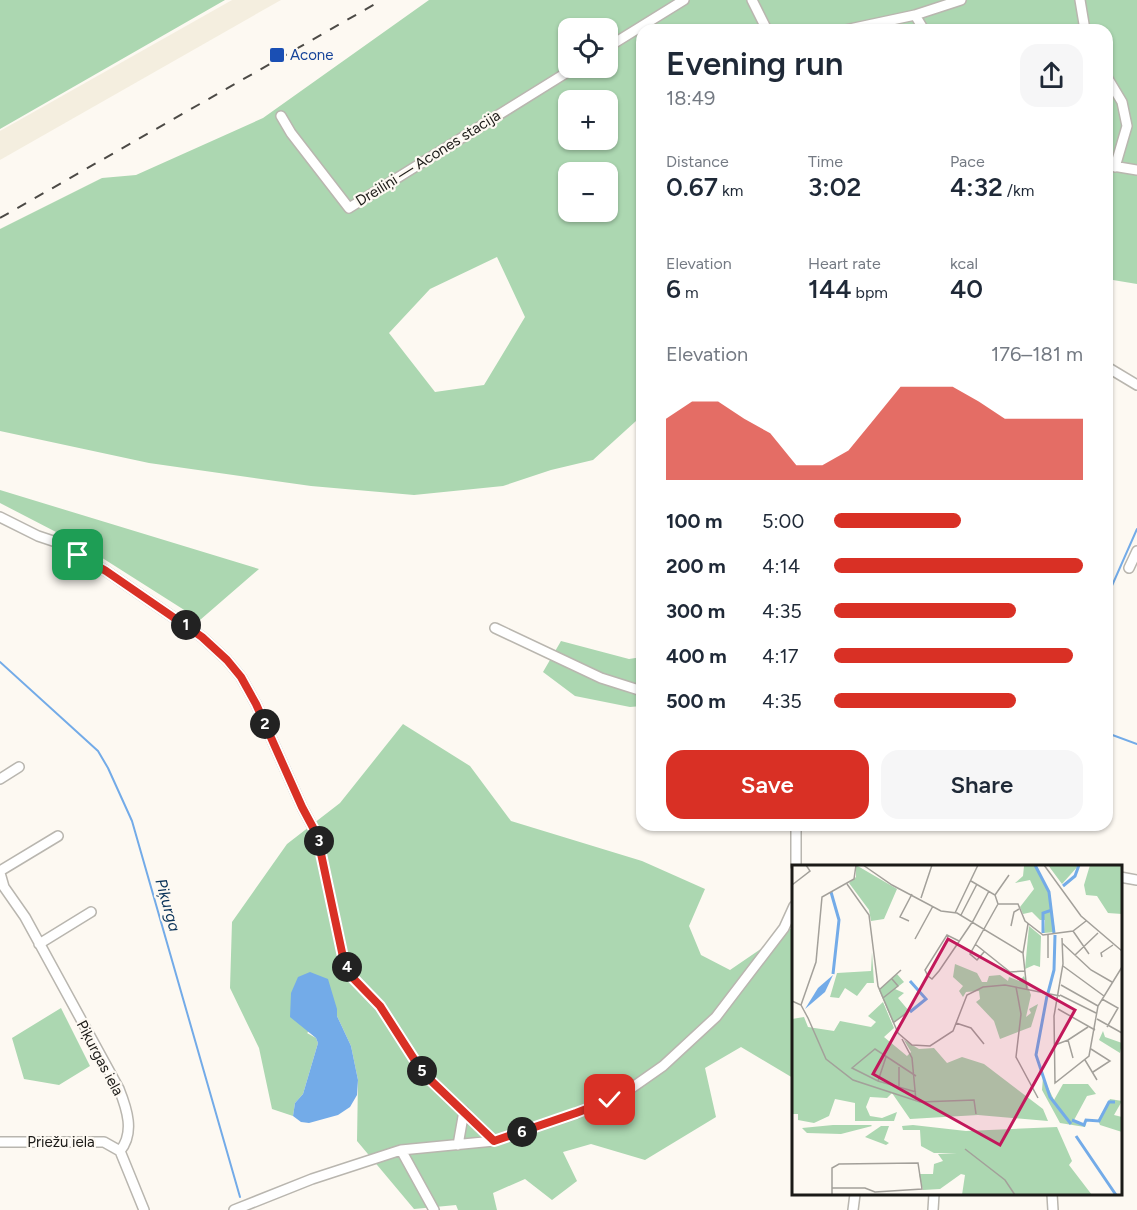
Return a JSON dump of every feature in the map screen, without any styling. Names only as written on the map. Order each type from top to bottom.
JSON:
[{"type":"street","points":[[645,24],[684,0]]},
{"type":"street","points":[[752,0],[764,24]]},
{"type":"street","points":[[872,24],[915,15],[961,0]]},
{"type":"street","points":[[1080,0],[1083,24]]},
{"type":"street","points":[[915,15],[920,24]]},
{"type":"street","points":[[618,41],[636,30]]},
{"type":"street","name":"Dreiliņi — Acones stacija","points":[[281,116],[291,133],[349,208],[558,78]]},
{"type":"street","points":[[1113,87],[1122,102],[1127,126],[1113,161]]},
{"type":"street","points":[[1113,166],[1137,170]]},
{"type":"street","points":[[1113,371],[1137,385]]},
{"type":"street","points":[[0,518],[56,542],[106,571],[202,637],[227,660],[241,677],[256,704],[317,835],[343,957],[351,976],[380,1006],[423,1073],[494,1141]]},
{"type":"street","points":[[1129,568],[1137,550]]},
{"type":"street","points":[[495,628],[601,678],[636,689]]},
{"type":"street","points":[[0,779],[19,767]]},
{"type":"street","points":[[796,831],[796,865]]},
{"type":"street","name":"Piķurgas iela","points":[[58,836],[0,872],[2,888],[25,917],[119,1089],[127,1109],[129,1128],[126,1144],[120,1151]]},
{"type":"street","points":[[1122,877],[1137,880]]},
{"type":"street","points":[[234,1210],[312,1179],[401,1150],[494,1141],[610,1100],[663,1066],[698,1034],[727,1003],[784,928],[792,910]]},
{"type":"street","points":[[39,944],[91,912]]},
{"type":"street","points":[[458,1145],[464,1111]]},
{"type":"street","name":"Priežu iela","points":[[0,1142],[104,1142],[120,1151]]},
{"type":"street","points":[[401,1150],[434,1210]]},
{"type":"street","points":[[120,1151],[144,1210]]},
{"type":"street","points":[[853,1210],[855,1195]]},
{"type":"street","points":[[933,1210],[934,1195]]},
{"type":"street","points":[[1052,1195],[1053,1210]]},
{"type":"shaded area","points":[[232,0],[281,0],[0,160],[0,131]]},
{"type":"green space","points":[[0,0],[225,0],[0,129]]},
{"type":"green space","points":[[429,0],[1137,0],[1137,284],[1113,280],[1113,24],[636,24],[636,421],[593,460],[551,470],[503,486],[414,495],[311,486],[149,463],[0,431],[0,229],[102,178],[136,175],[263,118]],"holes":[[[497,257],[525,317],[484,385],[435,392],[389,333],[430,289]]]},
{"type":"green space","points":[[0,490],[259,569],[200,620],[85,547],[0,503]]},
{"type":"green space","points":[[561,641],[629,659],[636,658],[636,706],[575,696],[543,672]]},
{"type":"green space","points":[[403,724],[470,766],[511,821],[642,861],[705,889],[689,926],[701,955],[730,970],[792,928],[792,1077],[741,1047],[705,1068],[716,1117],[645,1160],[591,1144],[563,1152],[577,1181],[552,1200],[525,1179],[493,1193],[497,1210],[458,1210],[456,1205],[414,1209],[357,1141],[358,1080],[351,1046],[337,1016],[337,1009],[307,1033],[316,1038],[318,1043],[303,1094],[295,1103],[293,1116],[272,1109],[259,1048],[230,988],[232,922],[287,844],[340,803]]},
{"type":"green space","points":[[61,1008],[90,1066],[59,1085],[24,1079],[12,1038]]},
{"type":"water","points":[[310,972],[328,979],[337,1016],[351,1046],[358,1080],[357,1095],[350,1107],[338,1115],[309,1123],[301,1122],[293,1116],[295,1103],[303,1094],[318,1043],[316,1038],[290,1017],[291,993],[298,977]]},
{"type":"waterway","points":[[1113,583],[1137,529]]},
{"type":"waterway","name":"Piķurga","points":[[0,662],[98,751],[132,821],[240,1197]]},
{"type":"waterway","points":[[1113,735],[1137,744]]},
{"type":"railway","points":[[0,218],[382,0]]},
{"type":"place","name":"Acone","points":[[277,55]]},
{"type":"route","points":[[78,555],[106,571],[202,637],[227,660],[241,677],[256,704],[317,835],[343,957],[351,976],[380,1006],[423,1073],[494,1141],[610,1100]]}]
